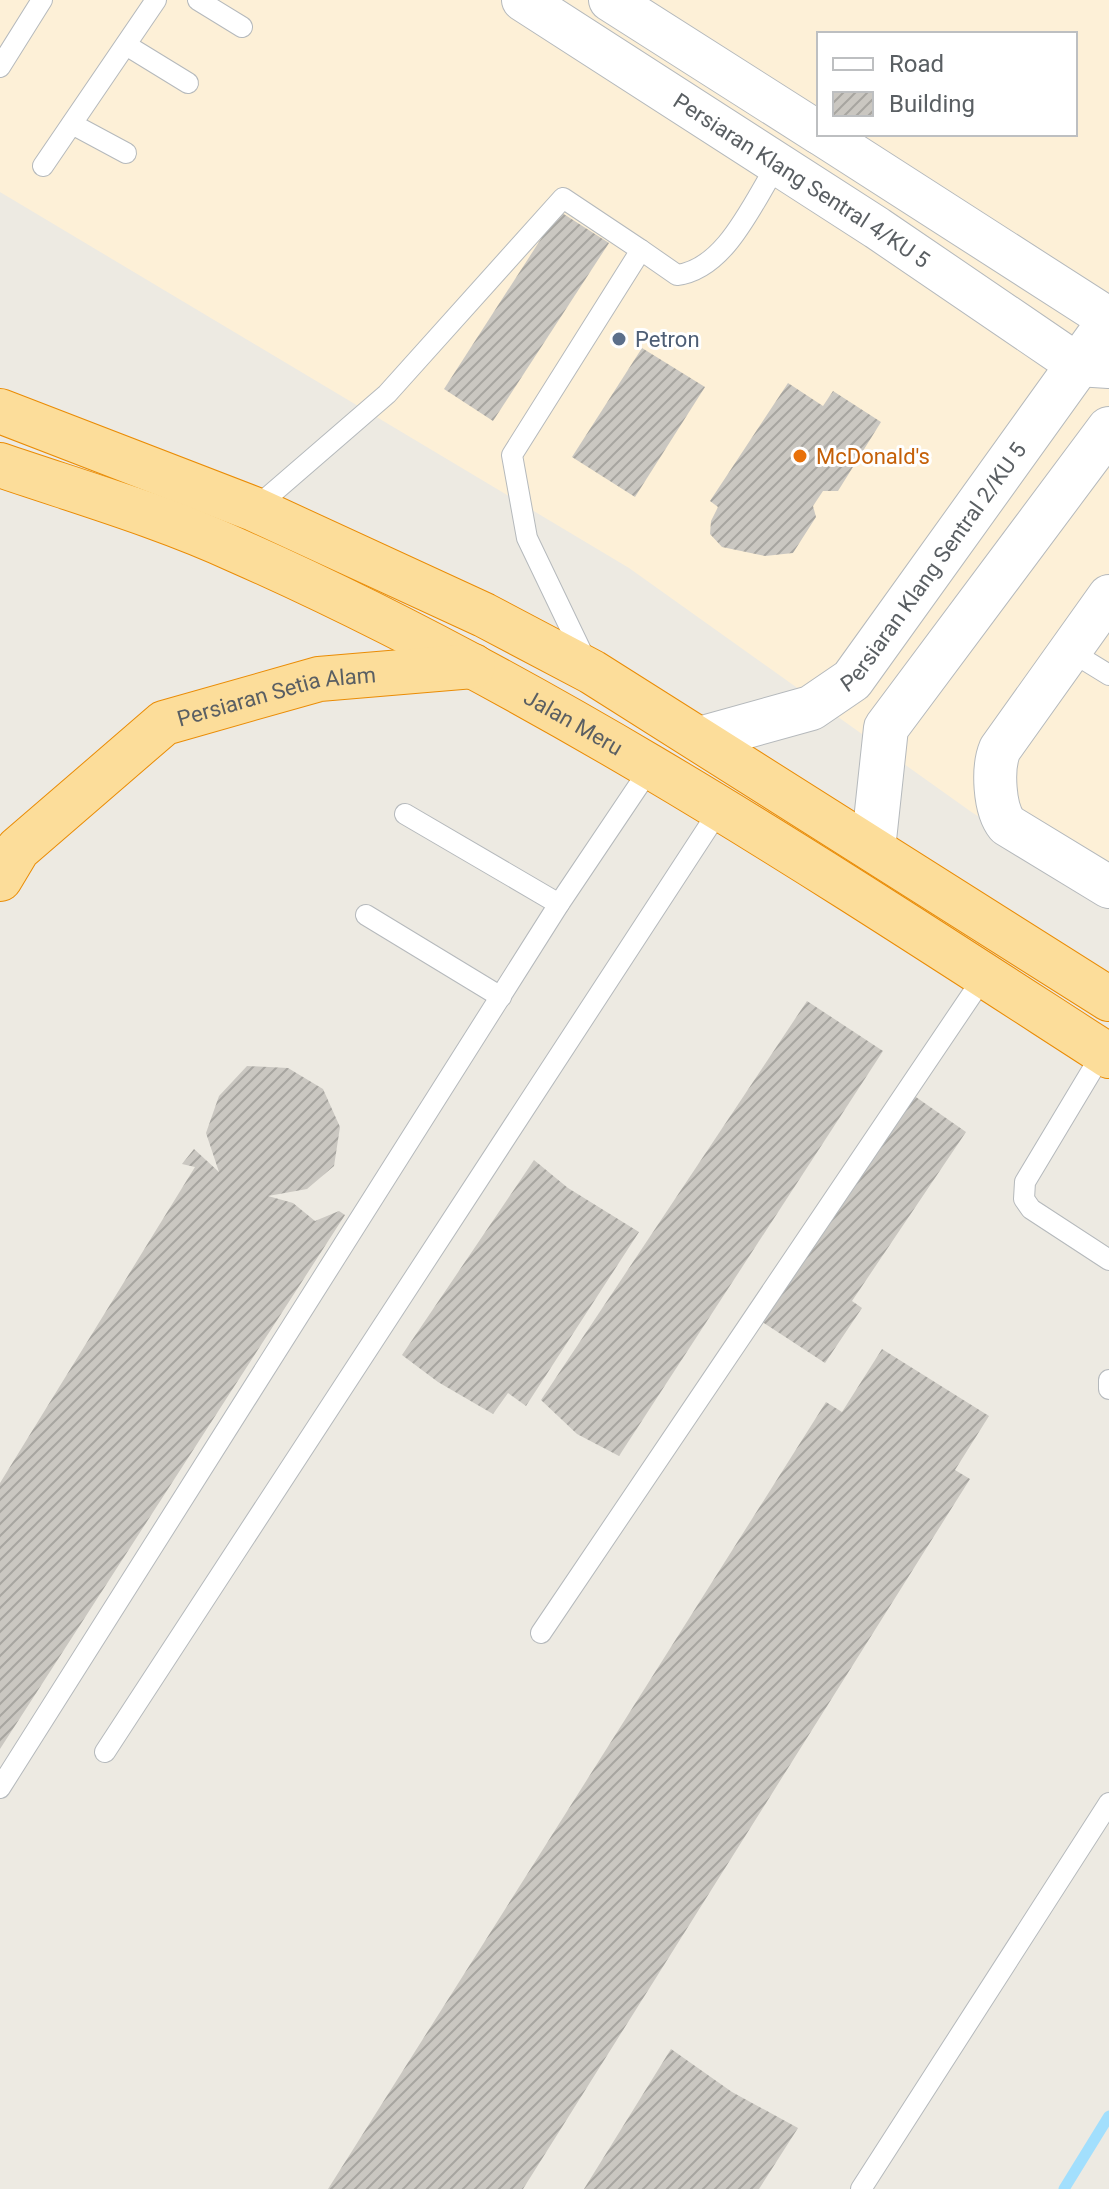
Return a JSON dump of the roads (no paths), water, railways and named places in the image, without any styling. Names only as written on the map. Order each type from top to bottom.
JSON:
[{"type":"highway","points":[[0,411],[254,509],[484,615],[592,672],[1109,999]]},
{"type":"highway","name":"Jalan Meru","points":[[0,465],[237,550],[473,666],[720,809],[1106,1054]]},
{"type":"highway","name":"Persiaran Setia Alam","points":[[0,879],[18,849],[164,723],[319,679],[473,666]]},
{"type":"street","name":"Persiaran Klang Sentral 4/KU 5","points":[[523,0],[1093,366]]},
{"type":"street","points":[[607,52],[626,10],[817,132]]},
{"type":"street","points":[[823,136],[1109,320]]},
{"type":"street","name":"Persiaran Klang Sentral 2/KU 5","points":[[700,739],[811,708],[852,680],[1093,366],[1109,320]]},
{"type":"street","points":[[873,849],[886,728],[1109,429]]},
{"type":"street","points":[[1109,596],[1000,749],[995,762],[1001,817],[1007,825],[1109,887]]},
{"type":"lane","points":[[0,67],[42,0]]},
{"type":"lane","points":[[43,166],[156,0]]},
{"type":"lane","points":[[198,0],[242,27]]},
{"type":"lane","points":[[126,45],[188,83]]},
{"type":"lane","points":[[72,124],[126,153]]},
{"type":"lane","points":[[254,509],[387,394],[563,198],[677,275],[694,273],[725,246],[778,163]]},
{"type":"lane","points":[[592,672],[527,538],[512,455],[641,250]]},
{"type":"lane","points":[[1070,651],[1109,675]]},
{"type":"lane","points":[[0,1788],[559,904],[651,767]]},
{"type":"lane","points":[[105,1752],[720,809]]},
{"type":"lane","points":[[405,814],[559,904]]},
{"type":"lane","points":[[366,915],[501,997]]},
{"type":"lane","points":[[541,1633],[985,975]]},
{"type":"lane","points":[[1106,1054],[1025,1182],[1024,1199],[1031,1209],[1109,1260]]},
{"type":"lane","points":[[1109,1380],[1109,1389]]},
{"type":"lane","points":[[861,2189],[1109,1803]]},
{"type":"waterway","points":[[1064,2189],[1109,2116]]},
{"type":"place","name":"Petron","points":[[619,339]]},
{"type":"place","name":"McDonald's","points":[[800,456]]}]
